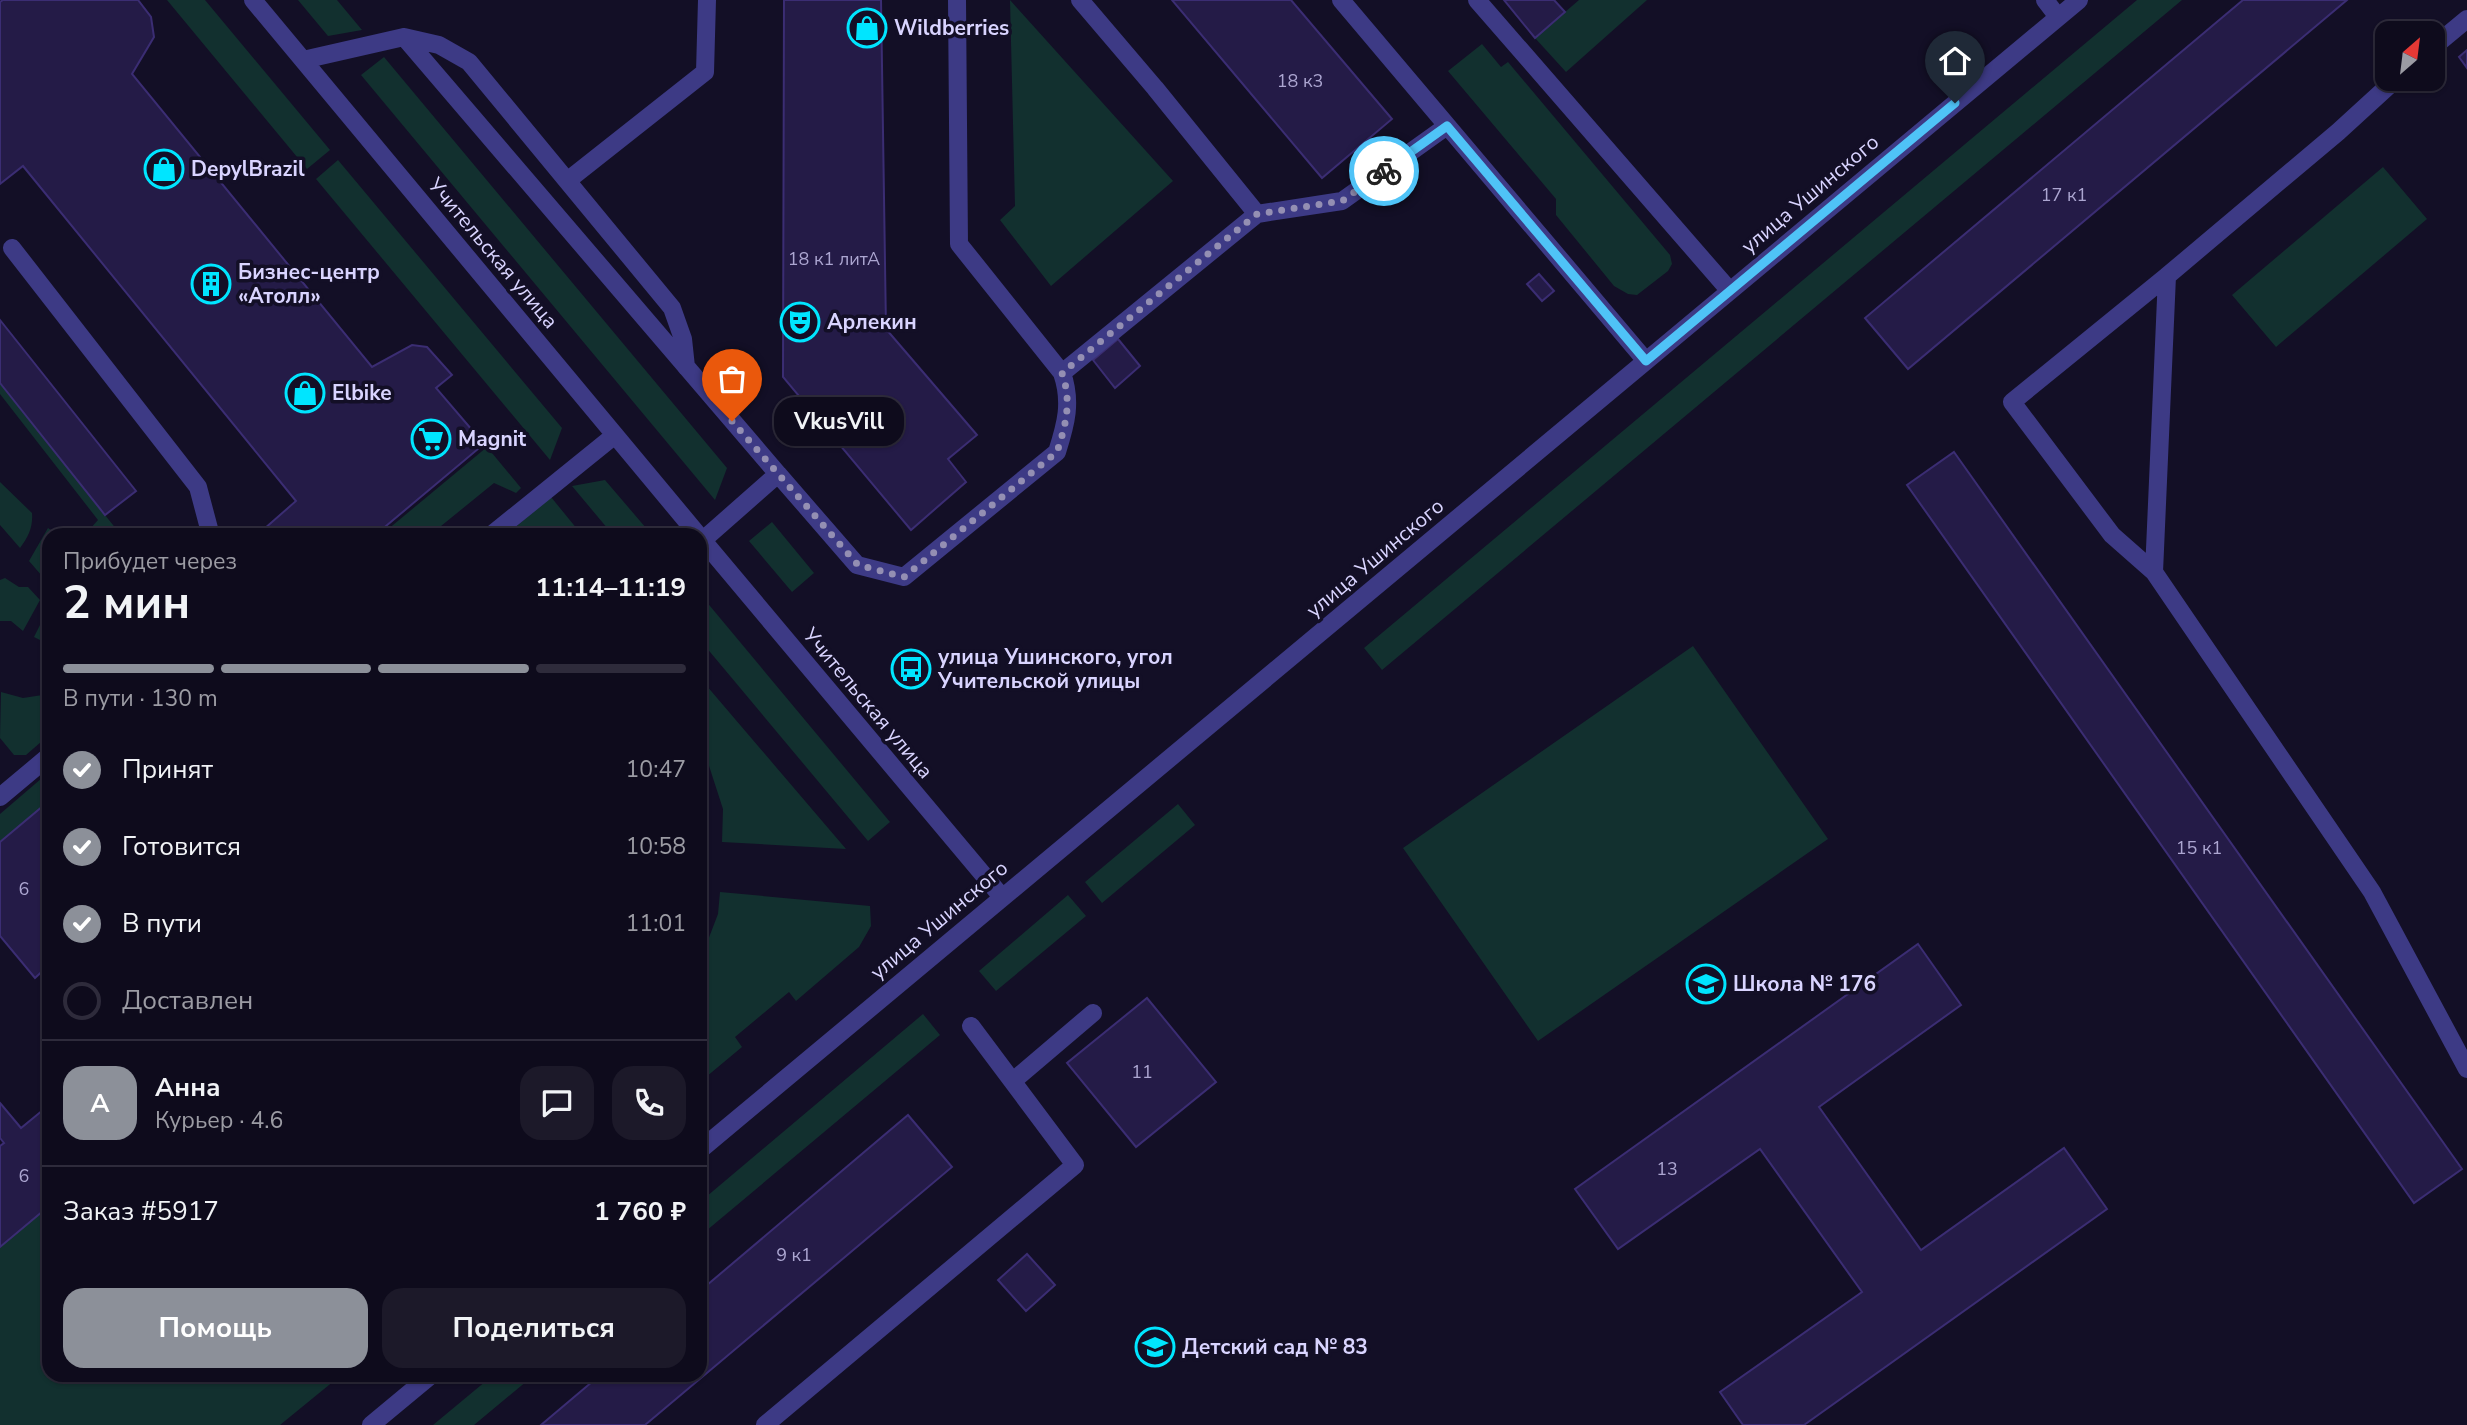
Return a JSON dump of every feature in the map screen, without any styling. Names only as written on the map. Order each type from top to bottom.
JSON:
[{"type":"street","name":"Учительская улица","points":[[253,0],[693,528]]},
{"type":"street","points":[[556,191],[705,72],[707,0]]},
{"type":"street","points":[[303,60],[404,37],[439,45],[469,62],[556,191],[686,367],[858,565],[904,577],[1057,452],[1065,428],[1068,405],[1068,392],[1062,373],[959,244],[957,0]]},
{"type":"street","points":[[1080,0],[1257,214]]},
{"type":"street","points":[[1341,0],[1646,361]]},
{"type":"street","points":[[1477,0],[1730,291]]},
{"type":"street","points":[[2045,0],[2058,17]]},
{"type":"street","name":"улица Ушинского","points":[[707,1144],[2079,0]]},
{"type":"street","points":[[2445,37],[2467,19]]},
{"type":"street","points":[[404,37],[672,308],[683,339],[686,367]]},
{"type":"street","points":[[2383,91],[2167,276],[2012,402],[2112,535],[2154,572],[2372,892],[2467,1069]]},
{"type":"street","points":[[1062,373],[1257,214],[1342,201],[1447,126]]},
{"type":"street","points":[[12,248],[198,487],[209,528]]},
{"type":"street","points":[[2154,572],[2167,276]]},
{"type":"street","points":[[500,528],[615,435]]},
{"type":"street","points":[[707,532],[778,474]]},
{"type":"street","name":"Учительская улица","points":[[707,544],[1002,897]]},
{"type":"street","points":[[0,797],[42,762]]},
{"type":"street","points":[[1013,1082],[1093,1013]]},
{"type":"street","points":[[765,1425],[1075,1165],[971,1026]]},
{"type":"street","points":[[371,1425],[423,1382]]},
{"type":"green space","points":[[167,0],[205,0],[330,150],[307,169]]},
{"type":"green space","points":[[298,0],[337,0],[362,30],[328,36]]},
{"type":"green space","points":[[1010,0],[1173,181],[1051,286],[1000,220],[1015,206]]},
{"type":"green space","points":[[1579,0],[1647,0],[1566,72],[1535,38]]},
{"type":"green space","points":[[2137,0],[2182,0],[1382,670],[1364,648]]},
{"type":"green space","points":[[1482,44],[1501,67],[1508,62],[1670,255],[1672,264],[1668,271],[1637,295],[1628,294],[1614,286],[1556,215],[1556,199],[1448,71]]},
{"type":"green space","points":[[384,57],[727,468],[715,500],[361,75]]},
{"type":"green space","points":[[338,160],[562,428],[550,460],[316,179]]},
{"type":"green space","points":[[2383,167],[2427,219],[2276,347],[2232,295]]},
{"type":"green space","points":[[0,383],[115,528],[91,528],[98,520],[0,394]]},
{"type":"green space","points":[[487,447],[521,488],[516,493],[494,483],[439,528],[389,528]]},
{"type":"green space","points":[[605,480],[646,528],[607,528],[572,486]]},
{"type":"green space","points":[[0,482],[32,513],[30,531],[20,548],[0,525]]},
{"type":"green space","points":[[551,497],[576,528],[514,528]]},
{"type":"green space","points":[[772,522],[814,573],[792,592],[749,541]]},
{"type":"green space","points":[[42,538],[42,576],[29,561]]},
{"type":"green space","points":[[5,578],[19,587],[28,587],[40,600],[23,631],[11,621],[0,621],[0,580]]},
{"type":"green space","points":[[707,602],[890,822],[868,841],[707,648]]},
{"type":"green space","points":[[42,621],[42,641],[34,637]]},
{"type":"green space","points":[[1693,646],[1828,839],[1538,1041],[1403,848]]},
{"type":"green space","points":[[707,686],[846,849],[722,842],[723,809],[707,760]]},
{"type":"green space","points":[[1,692],[23,698],[42,695],[42,741],[26,755],[14,755],[0,738]]},
{"type":"green space","points":[[42,778],[42,807],[0,842],[0,814]]},
{"type":"green space","points":[[1178,804],[1195,825],[1102,903],[1085,882]]},
{"type":"green space","points":[[720,892],[870,906],[871,926],[859,947],[796,1001],[789,992],[735,1037],[742,1047],[707,1076],[707,943],[718,914]]},
{"type":"green space","points":[[1068,895],[1086,916],[996,991],[979,971]]},
{"type":"green space","points":[[923,1014],[940,1035],[707,1230],[707,1196]]},
{"type":"green space","points":[[42,1212],[42,1382],[333,1382],[280,1425],[0,1425],[0,1247]]},
{"type":"green space","points":[[485,1382],[526,1382],[474,1425],[433,1425]]},
{"type":"building","name":"Бизнес-центр «Атолл»","points":[[138,0],[151,17],[154,37],[132,74],[372,367],[412,345],[427,347],[452,375],[436,388],[484,444],[384,528],[265,528],[296,501],[23,166],[0,184],[0,2]]},
{"type":"building","points":[[784,0],[881,0],[886,329],[977,435],[948,459],[966,482],[911,530],[783,377]]},
{"type":"building","points":[[1172,0],[1291,0],[1392,119],[1322,178]]},
{"type":"building","points":[[1504,0],[1554,0],[1565,12],[1535,38]]},
{"type":"building","points":[[2243,0],[2347,0],[1908,369],[1865,318]]},
{"type":"building","points":[[2467,50],[2467,68],[2459,57]]},
{"type":"building","points":[[1539,274],[1554,291],[1542,301],[1527,284]]},
{"type":"building","points":[[0,320],[136,491],[105,515],[0,383]]},
{"type":"building","points":[[1118,339],[1140,366],[1115,388],[1093,360]]},
{"type":"building","points":[[1954,452],[2462,1169],[2414,1203],[1907,485]]},
{"type":"building","points":[[42,807],[42,972],[35,978],[0,936],[0,842]]},
{"type":"building","points":[[1918,944],[1961,1005],[1819,1107],[1921,1250],[2064,1148],[2107,1209],[1804,1425],[1743,1425],[1720,1392],[1862,1292],[1760,1149],[1618,1249],[1575,1189]]},
{"type":"building","points":[[1147,998],[1216,1082],[1136,1147],[1067,1063]]},
{"type":"building","points":[[0,1103],[21,1128],[42,1111],[42,1212],[0,1247],[0,1146],[4,1143],[0,1138]]},
{"type":"building","points":[[908,1115],[952,1167],[707,1373],[707,1285]]},
{"type":"building","points":[[1027,1254],[1055,1285],[1026,1311],[998,1280]]},
{"type":"building","points":[[592,1382],[696,1382],[645,1425],[541,1425]]},
{"type":"way so far","points":[[732,421],[858,565],[904,577],[1057,452],[1065,428],[1068,405],[1068,392],[1062,373],[1257,214],[1342,201],[1384,171]]},
{"type":"place","name":"Wildberries","points":[[867,28]]},
{"type":"place","name":"DepylBrazil","points":[[164,169]]},
{"type":"place","name":"Бизнес-центр «Атолл»","points":[[211,284]]},
{"type":"place","name":"Арлекин","points":[[800,322]]},
{"type":"place","name":"Elbike","points":[[305,393]]},
{"type":"place","name":"VkusVill","points":[[732,421]]},
{"type":"place","name":"Magnit","points":[[431,439]]},
{"type":"place","name":"улица Ушинского, угол Учительской улицы","points":[[911,669]]},
{"type":"place","name":"Школа № 176","points":[[1706,984]]},
{"type":"place","name":"Детский сад № 83","points":[[1155,1347]]},
{"type":"route","points":[[1384,171],[1447,126],[1646,361],[1955,103]]}]
